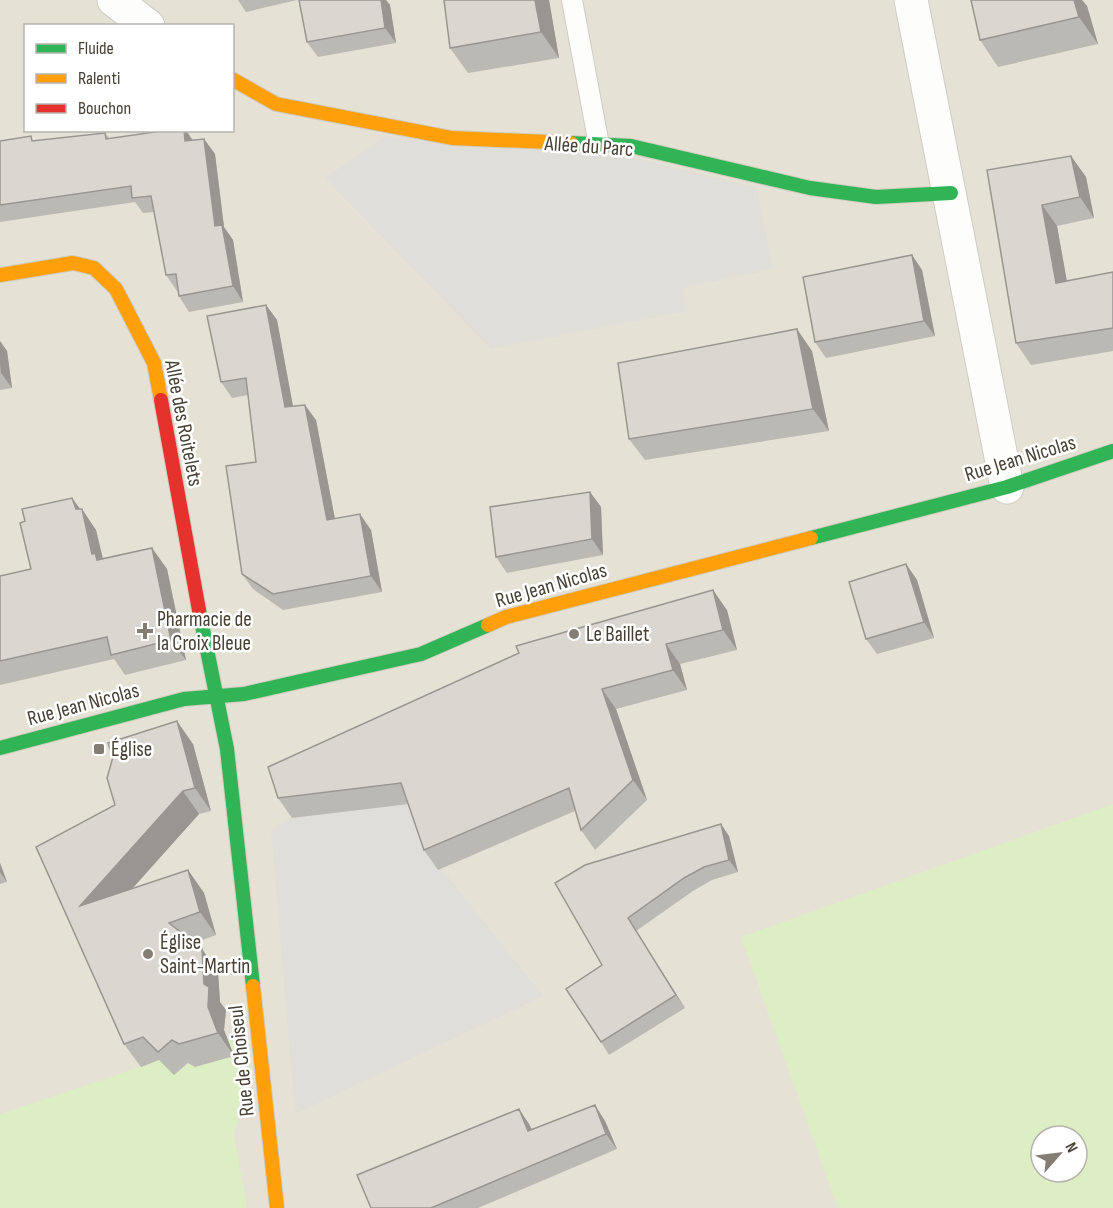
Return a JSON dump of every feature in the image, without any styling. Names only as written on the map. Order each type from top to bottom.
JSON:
[{"type":"street","points":[[114,0],[145,24]]},
{"type":"street","points":[[911,0],[951,193],[1006,487]]},
{"type":"street","name":"Allée du Parc","points":[[234,80],[276,104],[452,138],[631,147],[810,188],[876,197],[951,193]]},
{"type":"street","name":"Allée des Roitelets","points":[[0,275],[73,263],[94,268],[116,289],[154,363],[214,696]]},
{"type":"street","name":"Rue Jean Nicolas","points":[[0,748],[183,699],[244,694],[421,654],[506,617],[1006,487],[1113,451]]},
{"type":"street","name":"Rue de Choiseul","points":[[214,696],[227,749],[277,1208]]},
{"type":"lane","points":[[572,0],[599,145]]},
{"type":"shaded area","points":[[0,0],[1113,0],[1113,1208],[0,1208]]},
{"type":"shaded area","points":[[385,136],[632,157],[757,188],[773,269],[682,288],[688,311],[491,349],[325,178]]},
{"type":"shaded area","points":[[411,793],[441,868],[543,996],[295,1114],[271,829],[292,818],[371,808]]},
{"type":"green space","points":[[1113,804],[1113,1208],[838,1208],[741,937]]},
{"type":"green space","points":[[238,1037],[243,1100],[234,1135],[247,1208],[0,1208],[0,1114],[128,1071],[157,1058],[177,1072],[188,1063],[195,1067],[234,1056],[228,1040]]},
{"type":"building","points":[[299,0],[381,0],[385,28],[307,42]]},
{"type":"building","points":[[444,0],[535,0],[541,32],[450,48]]},
{"type":"building","points":[[971,0],[1074,0],[1079,17],[980,40]]},
{"type":"building","points":[[155,132],[184,132],[185,141],[204,139],[215,226],[222,225],[233,286],[179,296],[176,274],[166,275],[151,196],[132,198],[131,186],[0,205],[0,141],[31,136],[32,141],[105,133],[106,139]]},
{"type":"building","points":[[1071,156],[1080,197],[1042,205],[1056,283],[1113,272],[1113,328],[1016,343],[987,170]]},
{"type":"building","points":[[912,255],[924,321],[815,342],[803,277]]},
{"type":"building","points":[[266,305],[285,407],[305,405],[327,520],[360,514],[371,576],[273,594],[242,574],[226,466],[256,462],[246,378],[221,382],[207,316]]},
{"type":"building","points":[[797,329],[813,409],[629,439],[618,363]]},
{"type":"building","points":[[590,492],[592,539],[496,557],[490,507]]},
{"type":"building","points":[[72,498],[76,509],[82,509],[92,554],[95,553],[97,560],[152,548],[171,640],[111,655],[107,637],[0,661],[0,576],[31,569],[20,523],[25,521],[22,509]]},
{"type":"building","points":[[906,564],[924,622],[866,639],[849,582]]},
{"type":"building","points":[[713,590],[723,630],[666,644],[673,670],[602,689],[633,780],[581,830],[569,788],[424,850],[401,783],[278,798],[268,767],[519,653],[516,646]]},
{"type":"building","points":[[177,721],[195,788],[183,791],[80,906],[188,870],[200,912],[169,923],[202,949],[204,984],[209,987],[208,1007],[218,1033],[179,1044],[172,1040],[158,1052],[143,1037],[124,1044],[36,847],[115,805],[107,778],[113,757],[108,743]]},
{"type":"building","points":[[721,824],[729,860],[704,867],[684,878],[628,918],[676,995],[601,1042],[566,989],[602,965],[555,883],[585,865]]},
{"type":"building","points":[[595,1105],[606,1134],[431,1208],[371,1208],[357,1175],[519,1109],[528,1131]]},
{"type":"traffic: fast","points":[[571,143],[631,146],[810,188],[876,197],[951,193]]},
{"type":"traffic: fast","points":[[811,538],[1007,487],[1113,451]]},
{"type":"traffic: fast","points":[[199,610],[227,749],[253,986]]},
{"type":"traffic: fast","points":[[0,748],[184,699],[244,694],[421,654],[488,625]]},
{"type":"traffic: slow","points":[[234,80],[276,104],[452,138],[571,143]]},
{"type":"traffic: slow","points":[[0,275],[73,263],[94,268],[116,289],[154,363],[161,400]]},
{"type":"traffic: slow","points":[[488,625],[506,617],[811,538]]},
{"type":"traffic: slow","points":[[253,986],[277,1208]]},
{"type":"traffic: jam","points":[[161,400],[199,610]]},
{"type":"place","name":"Pharmacie de la Croix Bleue","points":[[145,631]]},
{"type":"place","name":"Le Baillet","points":[[574,634]]},
{"type":"place","name":"Église","points":[[99,749]]},
{"type":"place","name":"Église Saint-Martin","points":[[148,954]]}]
